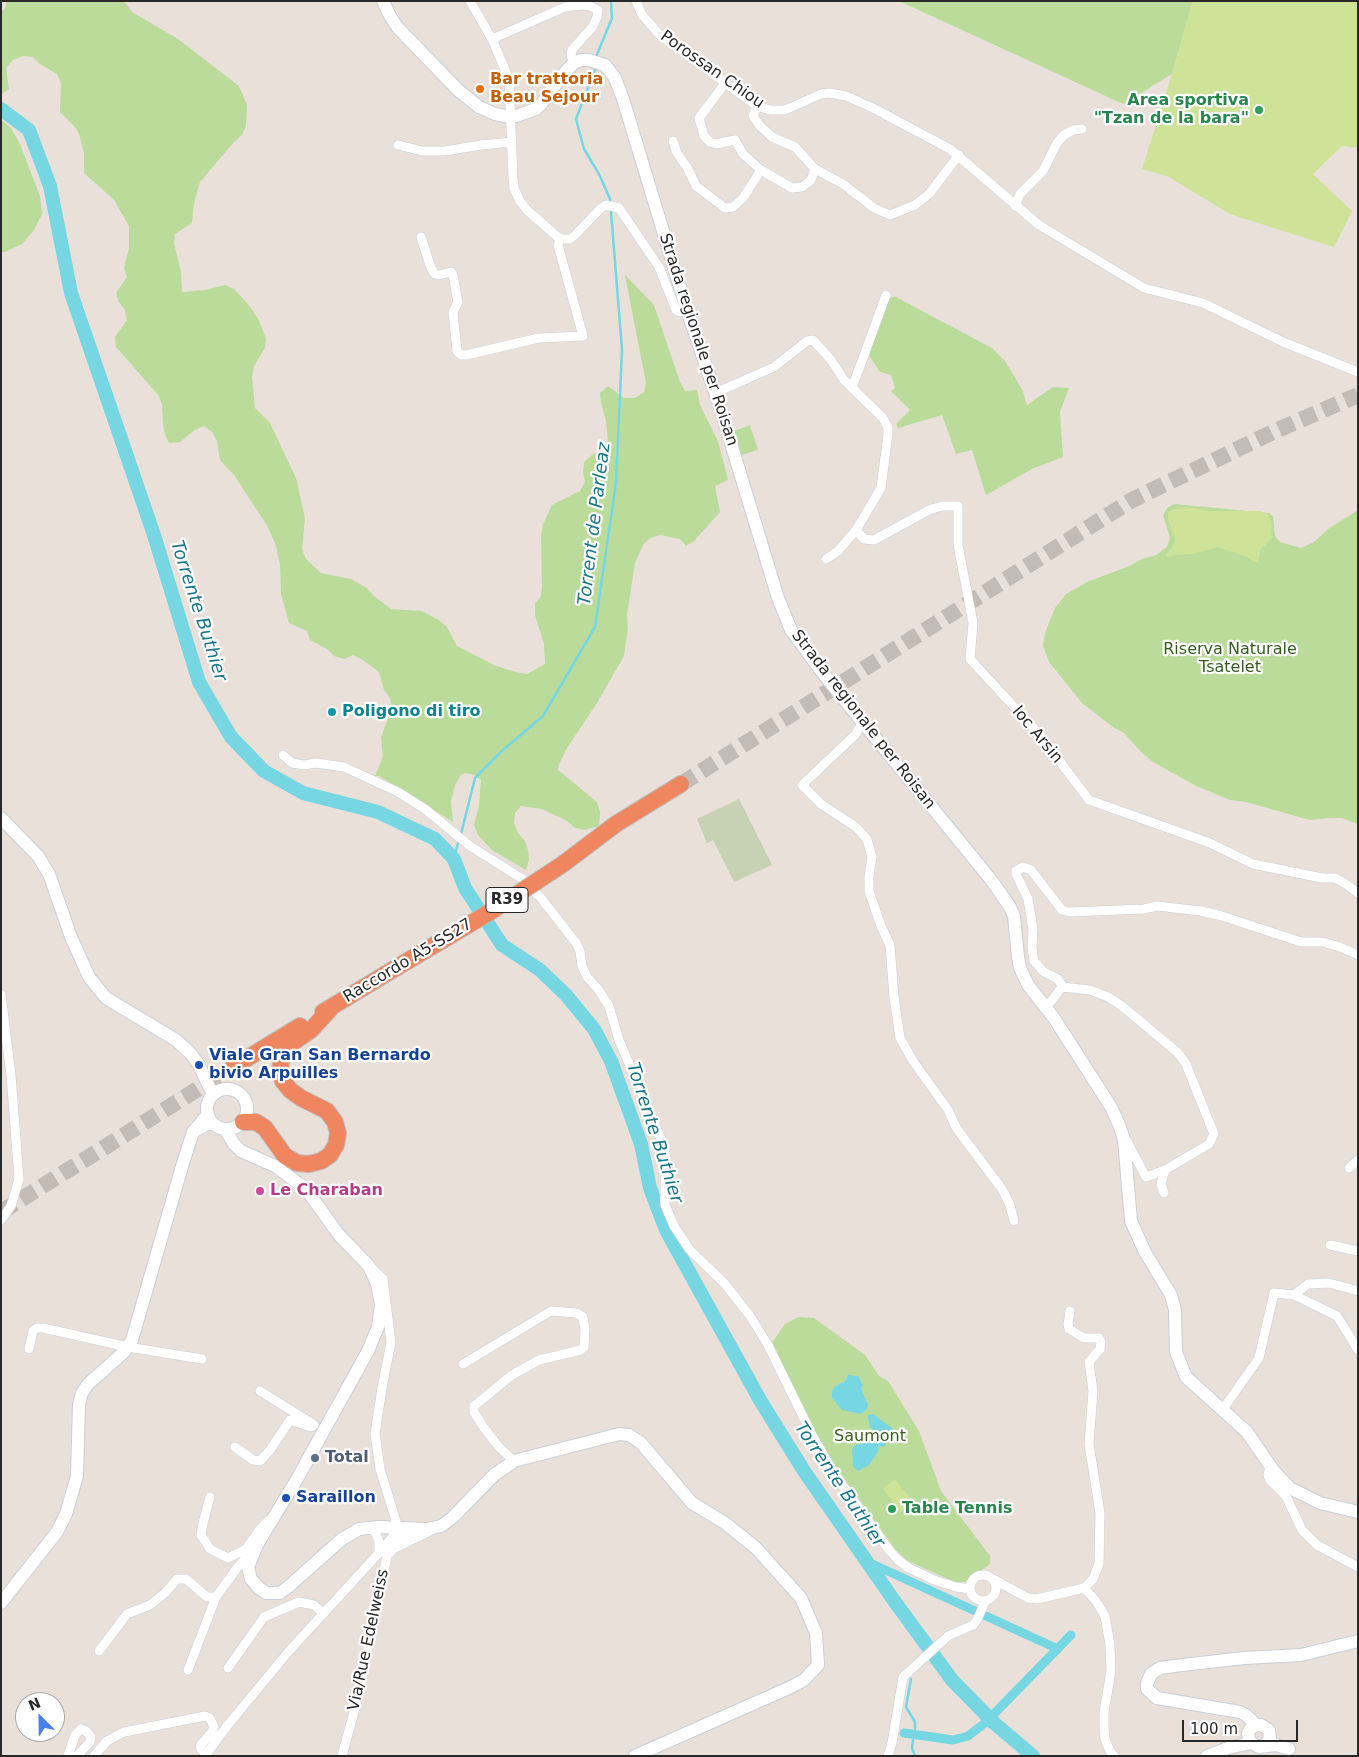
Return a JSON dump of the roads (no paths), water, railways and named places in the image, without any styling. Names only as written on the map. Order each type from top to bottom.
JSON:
[{"type":"highway","name":"Raccordo A5-SS27","points":[[233,1067],[510,899],[563,864],[616,824],[680,784]]},
{"type":"highway","points":[[235,1126],[256,1122],[265,1128],[285,1156],[297,1163],[309,1164],[321,1161],[330,1155],[336,1145],[338,1133],[335,1122],[327,1111],[301,1098],[290,1090],[283,1081],[280,1072],[281,1062],[291,1044],[311,1030],[331,1008]]},
{"type":"main road","points":[[383,1],[398,28],[469,100],[486,110],[510,117],[536,109],[574,62]]},
{"type":"main road","name":"Strada regionale per Roisan","points":[[574,62],[581,60],[605,65],[615,78],[624,100],[687,310],[715,393],[778,598],[791,630],[801,646],[1002,894],[1014,916],[1020,968],[1028,985],[1046,1008],[1111,1107],[1124,1140],[1131,1221],[1145,1252],[1171,1294],[1175,1310],[1175,1340],[1179,1362],[1186,1377],[1250,1436],[1270,1466],[1290,1488],[1320,1503],[1358,1512]]},
{"type":"main road","points":[[1,818],[38,856],[46,867],[53,881],[78,954],[89,976],[106,998],[176,1040],[191,1054],[200,1067],[213,1095]]},
{"type":"main road","points":[[200,1067],[227,1089],[237,1091],[246,1102],[247,1112],[235,1126],[234,1144],[246,1153],[275,1166],[306,1188],[339,1235],[369,1266],[379,1292],[380,1315],[378,1327],[368,1351],[319,1428],[276,1514],[257,1545],[248,1567],[251,1579],[259,1588],[266,1592],[280,1593],[342,1539],[359,1529],[416,1530],[441,1526],[452,1518],[494,1475],[514,1461],[613,1435],[629,1436],[644,1446],[692,1502],[725,1523],[756,1548],[801,1598],[816,1633],[818,1666],[804,1680],[635,1756]]},
{"type":"main road","points":[[210,1119],[208,1104],[213,1095],[227,1089]]},
{"type":"main road","points":[[210,1119],[235,1126]]},
{"type":"main road","points":[[1,1603],[57,1532],[66,1514],[79,1462],[79,1404],[82,1392],[88,1384],[128,1347],[132,1340],[193,1132],[210,1119]]},
{"type":"main road","points":[[1267,1741],[1255,1746],[1246,1715],[1233,1710],[1157,1698],[1148,1689],[1147,1683],[1151,1674],[1160,1668],[1174,1666],[1244,1658],[1301,1655],[1358,1641]]},
{"type":"main road","points":[[1207,1756],[1228,1748],[1266,1727],[1269,1730],[1267,1741]]},
{"type":"main road","points":[[1267,1741],[1293,1753]]},
{"type":"street","points":[[470,1],[492,39],[509,78],[513,178],[514,188],[520,201],[527,210],[560,239],[570,239],[606,205],[616,206],[623,211],[659,267],[676,310],[680,312],[687,310]]},
{"type":"street","name":"Porossan Chiou","points":[[636,1],[642,15],[659,34],[757,106],[770,110],[785,110],[821,94],[829,93],[839,94],[873,108],[961,157],[995,186],[1014,206],[1039,225],[1144,288],[1203,303],[1283,342],[1358,372]]},
{"type":"street","points":[[492,39],[565,7],[583,4],[598,6],[594,26],[572,50],[571,56],[574,62]]},
{"type":"street","points":[[726,82],[698,118],[704,136],[710,142],[716,144],[735,140],[743,154],[761,170],[792,188],[802,187],[811,180],[815,169]]},
{"type":"street","points":[[757,106],[753,116],[760,126],[772,137],[794,147],[815,169],[843,184],[874,208],[890,215],[915,205],[929,194],[961,157]]},
{"type":"street","points":[[1014,206],[1020,194],[1043,171],[1056,143],[1073,130],[1082,130]]},
{"type":"street","points":[[673,141],[677,153],[688,169],[696,186],[725,208],[733,207],[743,198],[761,170]]},
{"type":"street","points":[[398,145],[422,151],[445,151],[512,142]]},
{"type":"street","points":[[421,237],[431,268],[435,274],[451,272],[458,302],[453,312],[457,351],[461,355],[466,356],[539,338],[583,336],[558,245],[560,239]]},
{"type":"street","points":[[852,388],[886,295]]},
{"type":"street","points":[[715,393],[774,367],[807,341],[813,340],[852,388],[883,418],[888,428],[884,481],[856,530],[838,550],[826,559]]},
{"type":"street","name":"loc Arsin","points":[[856,530],[864,539],[874,540],[929,510],[942,506],[958,506],[958,545],[973,623],[970,658],[1040,735],[1089,800],[1210,843],[1254,864],[1322,878],[1335,878],[1358,893]]},
{"type":"street","points":[[863,722],[856,735],[802,785],[821,804],[856,827],[867,839],[872,857],[869,891],[881,926],[890,945],[894,997],[900,1038],[908,1054],[948,1110],[957,1129],[1006,1197],[1014,1221]]},
{"type":"street","points":[[282,755],[292,763],[304,765],[316,763],[344,767],[398,792],[425,809],[470,846],[521,878],[541,898],[576,943],[580,951],[582,966],[587,976],[609,1006],[619,1040],[661,1139],[668,1165],[665,1184],[665,1205],[674,1226],[689,1249],[725,1284],[750,1316],[768,1345],[812,1435],[835,1474],[889,1550],[899,1561],[918,1572],[956,1587],[970,1589]]},
{"type":"street","points":[[1062,987],[1058,979],[1044,972],[1034,961],[1032,948],[1034,929],[1028,899],[1016,874],[1019,868],[1031,870],[1062,910],[1069,912],[1144,909],[1157,906],[1201,911],[1301,942],[1323,942],[1358,955]]},
{"type":"street","points":[[1046,1008],[1062,987]]},
{"type":"street","points":[[1062,987],[1090,990],[1108,997],[1122,1006],[1178,1053],[1186,1064],[1214,1134],[1209,1144],[1164,1170],[1146,1177],[1127,1141],[1124,1140]]},
{"type":"street","points":[[1,994],[11,1075],[19,1179],[11,1206],[1,1220]]},
{"type":"street","points":[[1349,1168],[1358,1160]]},
{"type":"street","points":[[1164,1170],[1161,1184],[1164,1194]]},
{"type":"street","points":[[1330,1245],[1358,1251]]},
{"type":"street","points":[[94,1756],[107,1741],[124,1732],[205,1716],[210,1718],[214,1726],[212,1732],[200,1746],[206,1755],[227,1726],[289,1651],[379,1554],[393,1536],[396,1521],[380,1469],[375,1434],[391,1342],[383,1279],[369,1266]]},
{"type":"street","points":[[1294,1295],[1308,1284],[1329,1283],[1358,1291]]},
{"type":"street","points":[[1222,1409],[1259,1358],[1274,1293],[1294,1295],[1336,1316],[1358,1350]]},
{"type":"street","points":[[463,1364],[551,1310],[576,1313],[583,1317],[585,1330],[584,1347],[581,1350],[539,1360],[512,1375],[474,1406],[474,1412],[484,1428],[514,1461]]},
{"type":"street","points":[[984,1605],[973,1597],[970,1589],[976,1577],[985,1575],[1022,1596],[1037,1600],[1084,1588],[1094,1579],[1099,1564],[1100,1513],[1089,1444],[1093,1391],[1089,1362],[1100,1349],[1101,1342],[1100,1338],[1084,1338],[1069,1329],[1070,1311]]},
{"type":"street","points":[[29,1349],[33,1331],[37,1328],[128,1347],[202,1359]]},
{"type":"street","points":[[260,1391],[319,1428]]},
{"type":"street","points":[[235,1447],[253,1460],[260,1461],[270,1450],[290,1420],[319,1428]]},
{"type":"street","points":[[1270,1466],[1268,1475],[1270,1480],[1286,1496],[1302,1530],[1317,1545],[1358,1567]]},
{"type":"street","points":[[210,1497],[201,1535],[210,1549],[228,1558],[246,1549],[260,1528],[276,1514]]},
{"type":"street","name":"Via/Rue Edelweiss","points":[[342,1756],[357,1701],[387,1556],[393,1549],[441,1526]]},
{"type":"street","points":[[370,1528],[376,1533],[379,1542],[379,1554]]},
{"type":"street","points":[[379,1554],[403,1536],[416,1530]]},
{"type":"street","points":[[188,1670],[216,1597],[257,1545]]},
{"type":"street","points":[[99,1651],[127,1614],[150,1605],[178,1579],[186,1579],[206,1597],[216,1597]]},
{"type":"street","points":[[888,1756],[892,1743],[903,1677],[948,1636],[966,1629],[977,1620],[984,1605],[995,1595],[997,1586],[993,1579]]},
{"type":"street","points":[[1084,1588],[1096,1601],[1105,1616],[1110,1645],[1111,1671],[1104,1712],[1104,1729],[1105,1739],[1114,1756]]},
{"type":"street","points":[[228,1668],[264,1617],[299,1602],[314,1605],[323,1613]]},
{"type":"street","points":[[68,1756],[75,1735],[81,1729],[86,1731],[91,1737],[90,1742],[77,1756]]},
{"type":"water","points":[[848,1375],[858,1376],[863,1385],[861,1388],[868,1405],[867,1409],[861,1414],[842,1410],[832,1398],[834,1387],[845,1381]]},
{"type":"water","points":[[873,1414],[892,1428],[894,1433],[884,1447],[878,1446],[879,1450],[869,1465],[858,1471],[853,1466],[852,1450],[854,1446],[872,1442],[878,1444],[876,1432],[870,1427],[868,1419],[868,1415]]},
{"type":"waterway","name":"Torrent de Parleaz","points":[[596,57],[612,18],[611,1]]},
{"type":"waterway","name":"Torrent de Parleaz","points":[[461,834],[475,778],[503,750],[543,716],[595,627],[616,483],[622,350],[610,199],[599,174],[584,149],[576,119],[596,67]]},
{"type":"waterway","name":"Torrente Buthier","points":[[1,109],[29,130],[50,186],[71,293],[154,535],[199,682],[231,737],[264,771],[303,793],[378,812],[435,839],[454,859],[465,888],[502,945],[540,970],[566,995],[594,1029],[611,1061],[641,1144],[650,1188],[666,1230],[760,1400],[804,1471],[952,1680],[994,1723],[1033,1756]]},
{"type":"waterway","name":"Torrent de Parleaz","points":[[454,859],[459,839]]},
{"type":"waterway","points":[[868,1562],[1058,1649]]},
{"type":"waterway","points":[[904,1733],[953,1740],[968,1736],[985,1723],[1071,1635]]},
{"type":"waterway","points":[[911,1679],[906,1707],[915,1722],[915,1729]]},
{"type":"waterway","points":[[913,1740],[912,1748],[915,1756]]},
{"type":"tunnel","points":[[681,784],[1132,500],[1273,432],[1358,395]]},
{"type":"tunnel","points":[[1,1212],[233,1067]]},
{"type":"place","name":"Bar trattoria Beau Sejour","points":[[480,89]]},
{"type":"place","name":"Area sportiva \"Tzan de la bara\"","points":[[1259,110]]},
{"type":"place","name":"Poligono di tiro","points":[[332,712]]},
{"type":"place","name":"Viale Gran San Bernardo bivio Arpuilles","points":[[199,1065]]},
{"type":"place","name":"Le Charaban","points":[[260,1191]]},
{"type":"place","name":"Total","points":[[315,1458]]},
{"type":"place","name":"Saraillon","points":[[286,1498]]},
{"type":"place","name":"Table Tennis","points":[[892,1509]]},
{"type":"park label","name":"Riserva Naturale Tsatelet","points":[[1230,659]]},
{"type":"park label","name":"Saumont","points":[[870,1437]]}]
